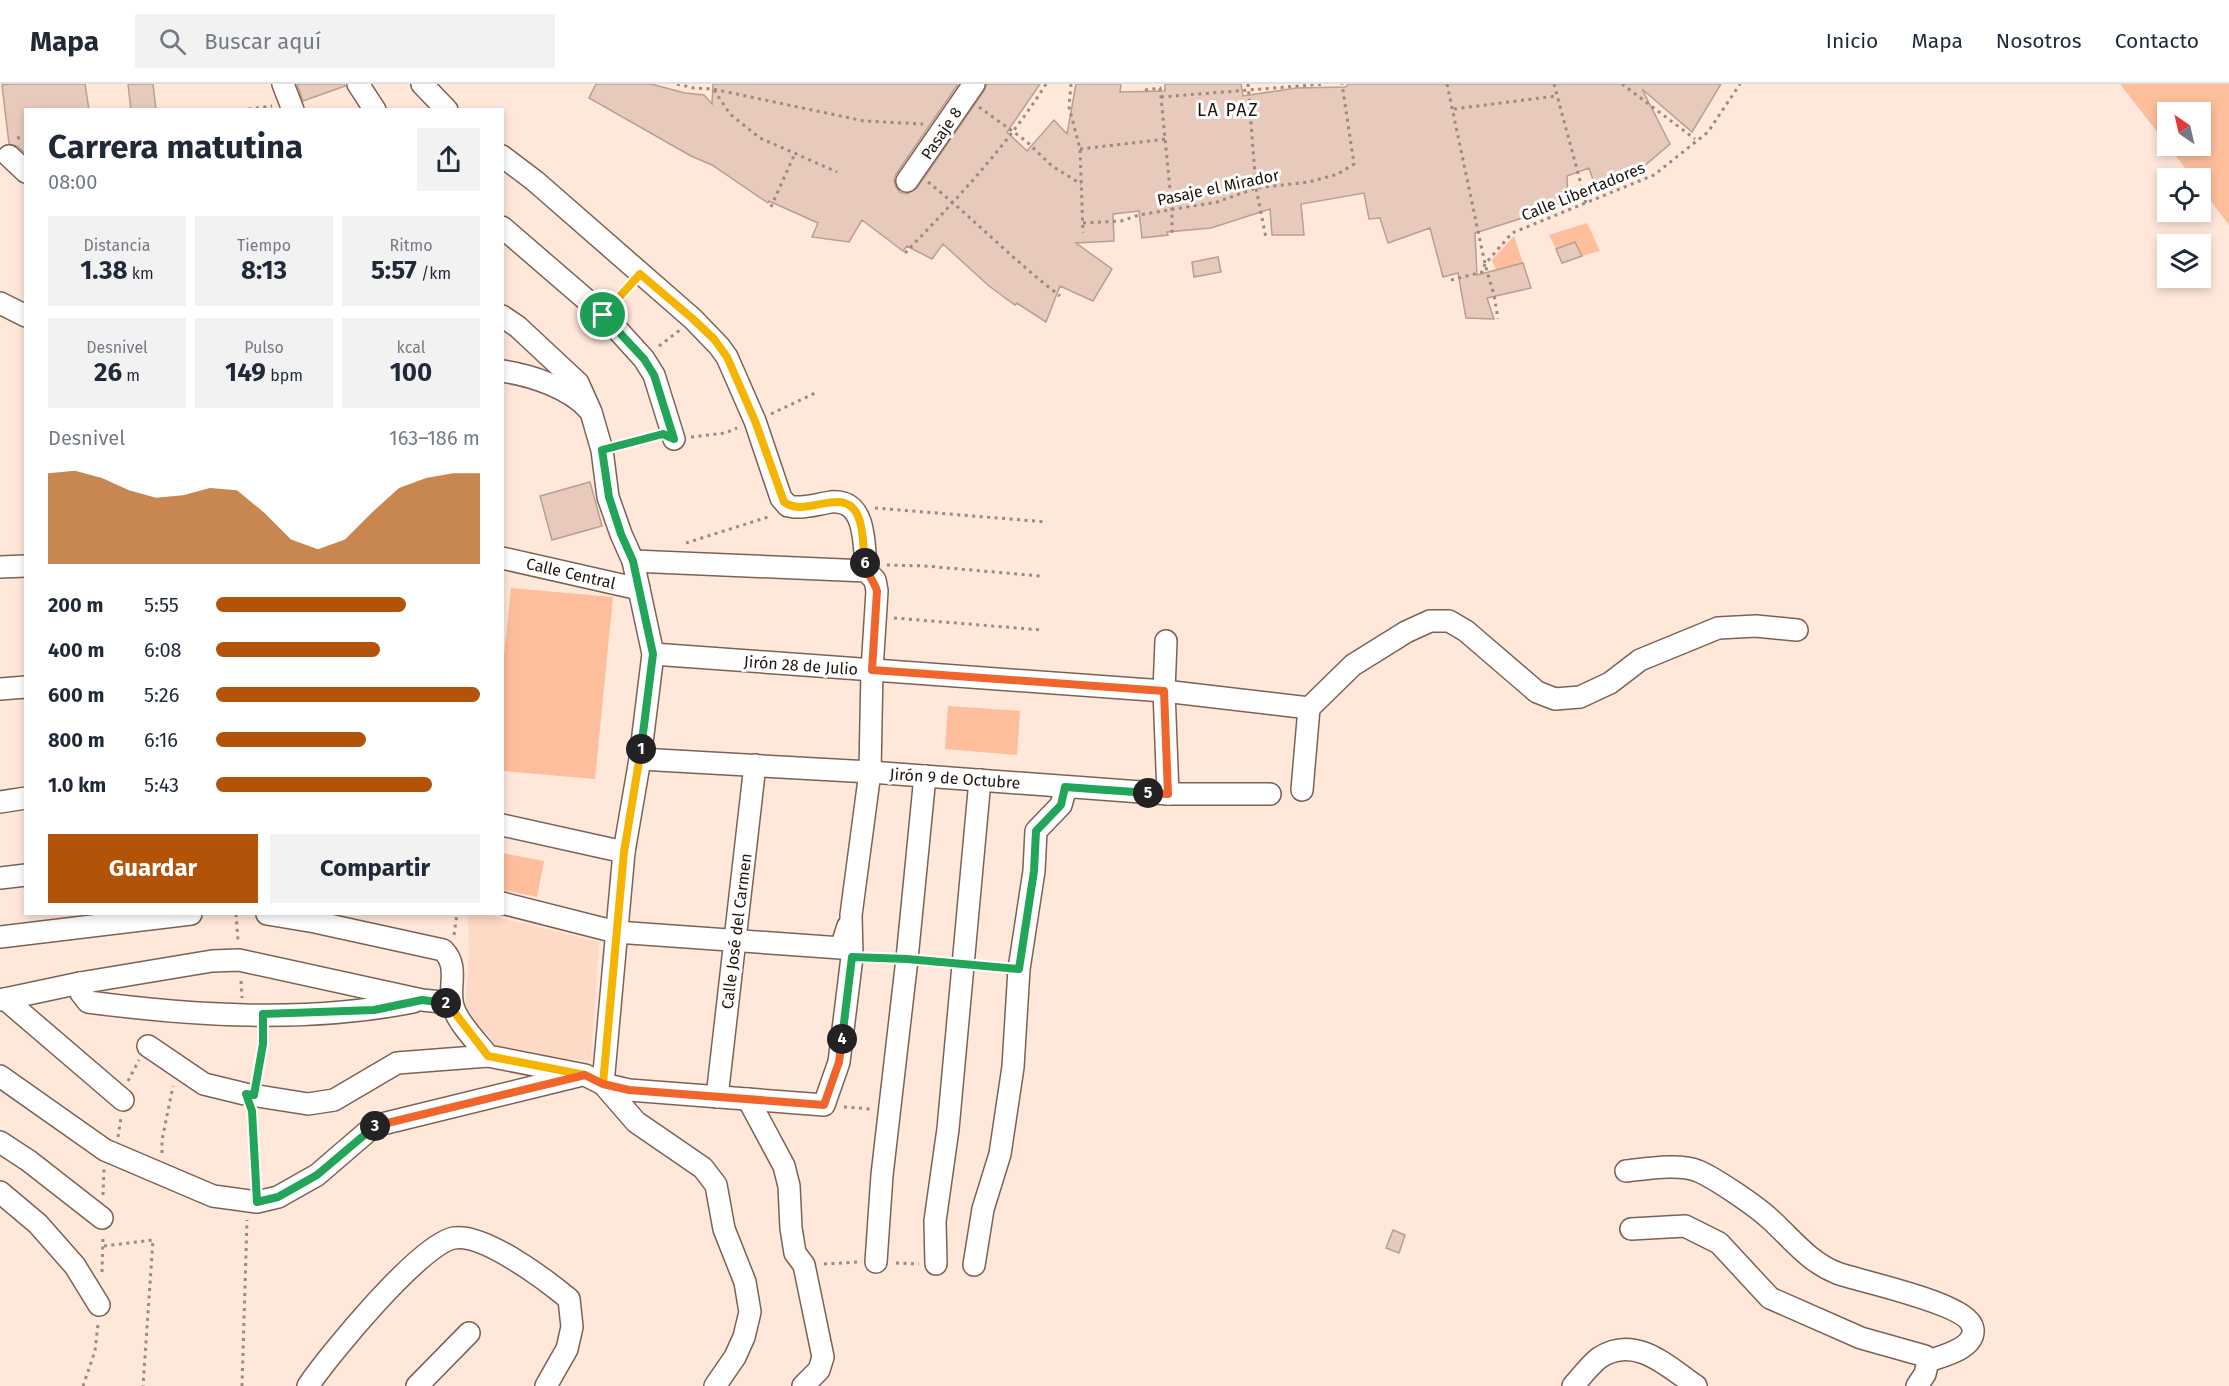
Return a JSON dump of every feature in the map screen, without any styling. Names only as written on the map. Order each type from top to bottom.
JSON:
[{"type":"street","points":[[283,84],[291,107]]},
{"type":"street","points":[[358,84],[374,108]]},
{"type":"street","points":[[422,84],[445,108]]},
{"type":"street","name":"Pasaje 8","points":[[911,176],[969,91]]},
{"type":"street","points":[[9,156],[24,170]]},
{"type":"street","points":[[148,1046],[204,1084],[250,1095],[308,1104],[334,1100],[397,1063],[488,1056],[594,1079],[629,1090],[824,1105],[839,1062],[852,957],[851,915],[870,772],[872,670],[877,591],[874,580],[866,568],[860,519],[854,509],[845,503],[833,502],[799,508],[788,506],[782,498],[755,421],[727,357],[714,339],[534,181],[504,158]]},
{"type":"street","points":[[504,229],[603,315],[644,359],[654,375],[674,439]]},
{"type":"street","points":[[0,303],[24,315]]},
{"type":"street","points":[[504,317],[518,327],[578,382],[591,412],[602,450],[609,497],[633,561],[653,654],[594,1079]]},
{"type":"street","points":[[504,371],[526,375],[564,392],[581,400],[591,412]]},
{"type":"street","name":"Calle Central","points":[[504,558],[639,589]]},
{"type":"street","points":[[633,561],[866,568]]},
{"type":"street","points":[[0,567],[24,566]]},
{"type":"street","points":[[1302,790],[1309,708],[1353,665],[1406,632],[1430,621],[1449,621],[1466,630],[1537,692],[1556,699],[1580,697],[1610,683],[1640,660],[1718,628],[1756,626],[1797,630]]},
{"type":"street","points":[[1166,641],[1164,691],[1168,794]]},
{"type":"street","name":"Jirón 28 de Julio","points":[[653,654],[1164,691],[1309,708]]},
{"type":"street","points":[[0,689],[24,687]]},
{"type":"street","name":"Jirón 9 de Octubre","points":[[640,759],[870,772],[1168,794],[1270,794]]},
{"type":"street","name":"Calle José del Carmen","points":[[717,1097],[755,765]]},
{"type":"street","points":[[876,1262],[881,1185],[925,776]]},
{"type":"street","points":[[936,1264],[935,1221],[948,1129],[980,780]]},
{"type":"street","points":[[974,1265],[983,1209],[1000,1154],[1012,1067],[1019,969],[1034,871],[1036,831],[1061,805],[1065,787]]},
{"type":"street","points":[[0,802],[24,798]]},
{"type":"street","points":[[504,825],[624,852]]},
{"type":"street","points":[[0,878],[24,875]]},
{"type":"street","points":[[504,904],[615,932],[841,948],[851,915]]},
{"type":"street","points":[[0,937],[183,915]]},
{"type":"street","points":[[273,915],[443,950],[450,957],[453,972],[452,1004],[455,1013],[488,1056]]},
{"type":"street","points":[[3,1000],[80,983],[212,961],[239,960],[422,1000],[452,1004]]},
{"type":"street","points":[[80,983],[81,993],[88,1002],[135,1008],[263,1014],[374,1010],[422,1000]]},
{"type":"street","points":[[3,1000],[123,1100]]},
{"type":"street","points":[[0,1076],[105,1150],[213,1196],[257,1202],[278,1197],[317,1175],[374,1126],[594,1079]]},
{"type":"street","points":[[594,1079],[636,1122],[703,1167],[716,1185],[724,1229],[745,1282],[750,1312],[744,1337],[735,1357],[714,1386]]},
{"type":"street","points":[[748,1099],[784,1166],[789,1186],[795,1253],[804,1264],[823,1357],[819,1370],[803,1386]]},
{"type":"street","points":[[0,1142],[29,1161],[102,1218]]},
{"type":"street","points":[[1626,1171],[1663,1167],[1697,1170],[1769,1218],[1801,1251],[1835,1272],[1929,1300],[1957,1311],[1970,1322],[1973,1330],[1972,1337],[1956,1352],[1928,1361]]},
{"type":"street","points":[[0,1192],[38,1224],[75,1266],[99,1305]]},
{"type":"street","points":[[1631,1229],[1685,1226],[1719,1243],[1770,1298],[1861,1338],[1921,1354],[1928,1361]]},
{"type":"street","points":[[308,1386],[375,1303],[413,1265],[444,1240],[455,1237],[469,1238],[513,1259],[569,1299],[572,1327],[567,1349],[546,1386]]},
{"type":"street","points":[[417,1386],[469,1333]]},
{"type":"street","points":[[1573,1386],[1598,1359],[1614,1351],[1629,1348],[1652,1355],[1696,1386]]},
{"type":"street","points":[[1917,1386],[1925,1374],[1928,1361]]},
{"type":"path","points":[[677,84],[713,89],[864,121],[913,125],[950,120]]},
{"type":"path","points":[[905,253],[953,202],[1014,131],[1046,84]]},
{"type":"path","points":[[1071,84],[1069,107],[1080,149],[1083,233]]},
{"type":"path","points":[[1248,84],[1256,188],[1266,238]]},
{"type":"path","points":[[1161,97],[1324,84]]},
{"type":"path","name":"Pasaje el Mirador","points":[[1083,223],[1121,221],[1217,202],[1256,188],[1309,182],[1338,174],[1354,164],[1342,84]]},
{"type":"path","points":[[1447,84],[1498,319]]},
{"type":"path","points":[[1554,84],[1586,203]]},
{"type":"path","points":[[1622,84],[1696,140]]},
{"type":"path","name":"Calle Libertadores","points":[[1451,280],[1482,272],[1485,264],[1512,233],[1654,175],[1708,132],[1740,84]]},
{"type":"path","points":[[1145,90],[1160,86],[1167,139],[1172,236]]},
{"type":"path","points":[[713,89],[730,114],[760,138],[837,172]]},
{"type":"path","points":[[969,91],[1052,166],[1081,184]]},
{"type":"path","points":[[1454,109],[1557,96]]},
{"type":"path","points":[[274,108],[291,107]]},
{"type":"path","points":[[1080,149],[1167,139]]},
{"type":"path","points":[[771,207],[795,153]]},
{"type":"path","points":[[911,176],[953,202],[1011,257],[1060,296]]},
{"type":"path","points":[[603,315],[640,274]]},
{"type":"path","points":[[644,359],[693,319]]},
{"type":"path","points":[[602,450],[663,434],[674,439],[725,433],[815,393]]},
{"type":"path","points":[[677,546],[773,516],[788,506]]},
{"type":"path","points":[[854,509],[874,508],[1047,522]]},
{"type":"path","points":[[866,568],[925,566],[1040,576]]},
{"type":"path","points":[[875,617],[1042,630]]},
{"type":"path","points":[[852,957],[907,959],[1019,969]]},
{"type":"path","points":[[242,1386],[247,1219],[260,1217],[261,1210],[257,1202],[250,1095],[263,1044],[263,1014]]},
{"type":"path","points":[[161,1173],[164,1130],[172,1089],[180,1068]]},
{"type":"path","points":[[824,1105],[890,1111]]},
{"type":"path","points":[[104,1246],[153,1240],[143,1386]]},
{"type":"shaded area","points":[[2120,84],[2229,84],[2229,225],[2211,201],[2211,168],[2185,168],[2176,156],[2211,156],[2211,102],[2157,102],[2157,132]]},
{"type":"shaded area","points":[[1587,223],[1600,251],[1582,256],[1575,242],[1556,249],[1549,235]]},
{"type":"shaded area","points":[[1514,236],[1523,263],[1496,270],[1492,260]]},
{"type":"shaded area","points":[[511,588],[613,597],[595,779],[504,771],[504,656]]},
{"type":"shaded area","points":[[948,706],[1020,711],[1017,755],[945,749]]},
{"type":"shaded area","points":[[504,853],[544,861],[537,897],[504,890]]},
{"type":"shaded area","points":[[468,915],[490,915],[599,942],[591,1061],[495,1053],[465,1011],[469,955]]},
{"type":"building","points":[[85,84],[89,108],[24,108],[24,152],[17,146],[9,144],[2,85]]},
{"type":"building","points":[[128,84],[153,84],[156,108],[131,108]]},
{"type":"building","points":[[297,84],[344,84],[345,86],[303,101]]},
{"type":"building","points":[[596,84],[651,84],[685,93],[704,95],[712,104],[713,84],[958,84],[896,174],[894,181],[896,187],[900,192],[907,194],[917,188],[987,84],[1040,84],[1007,132],[1027,151],[1054,120],[1067,134],[1076,84],[1121,84],[1120,92],[1165,91],[1165,84],[1241,84],[1243,96],[1296,88],[1345,87],[1349,84],[1721,84],[1692,132],[1642,89],[1670,144],[1643,167],[1595,186],[1589,168],[1567,176],[1568,200],[1532,215],[1475,233],[1477,275],[1523,263],[1531,288],[1487,298],[1494,319],[1466,318],[1458,273],[1443,277],[1430,228],[1388,243],[1380,218],[1369,219],[1364,193],[1301,204],[1304,235],[1272,235],[1270,209],[1211,228],[1167,232],[1168,235],[1142,238],[1139,211],[1113,214],[1114,241],[1076,243],[1112,269],[1093,301],[1060,286],[1046,322],[1017,303],[1015,305],[989,286],[943,244],[932,259],[907,246],[903,251],[862,220],[849,242],[812,237],[818,223],[769,201],[768,203],[712,165],[691,156],[589,98]]},
{"type":"building","points":[[1575,242],[1582,256],[1562,263],[1556,249]]},
{"type":"building","points":[[1218,257],[1221,272],[1194,277],[1192,262]]},
{"type":"building","points":[[590,482],[602,526],[552,540],[540,496]]},
{"type":"building","points":[[1393,1230],[1405,1235],[1399,1253],[1386,1248]]},
{"type":"district","name":"LA PAZ","points":[[1228,110]]},
{"type":"route","points":[[603,315],[640,274],[714,339],[727,357],[755,421],[784,502],[788,506],[799,508],[833,502],[845,503],[854,509],[860,519],[866,571],[874,580],[877,591],[872,670],[1164,691],[1168,794],[1065,787],[1061,805],[1055,814],[1041,824],[1036,831],[1034,871],[1019,969],[907,959],[852,957],[839,1062],[824,1105],[629,1090],[603,1084],[585,1075],[374,1126],[317,1175],[278,1197],[257,1202],[252,1111],[246,1094],[254,1095],[263,1044],[263,1014],[374,1010],[422,1000],[452,1004],[455,1013],[488,1056],[585,1075],[603,1084],[624,852],[640,759],[653,654],[633,561],[609,497],[602,450],[663,434],[674,439],[654,375],[644,359],[603,315]]}]
